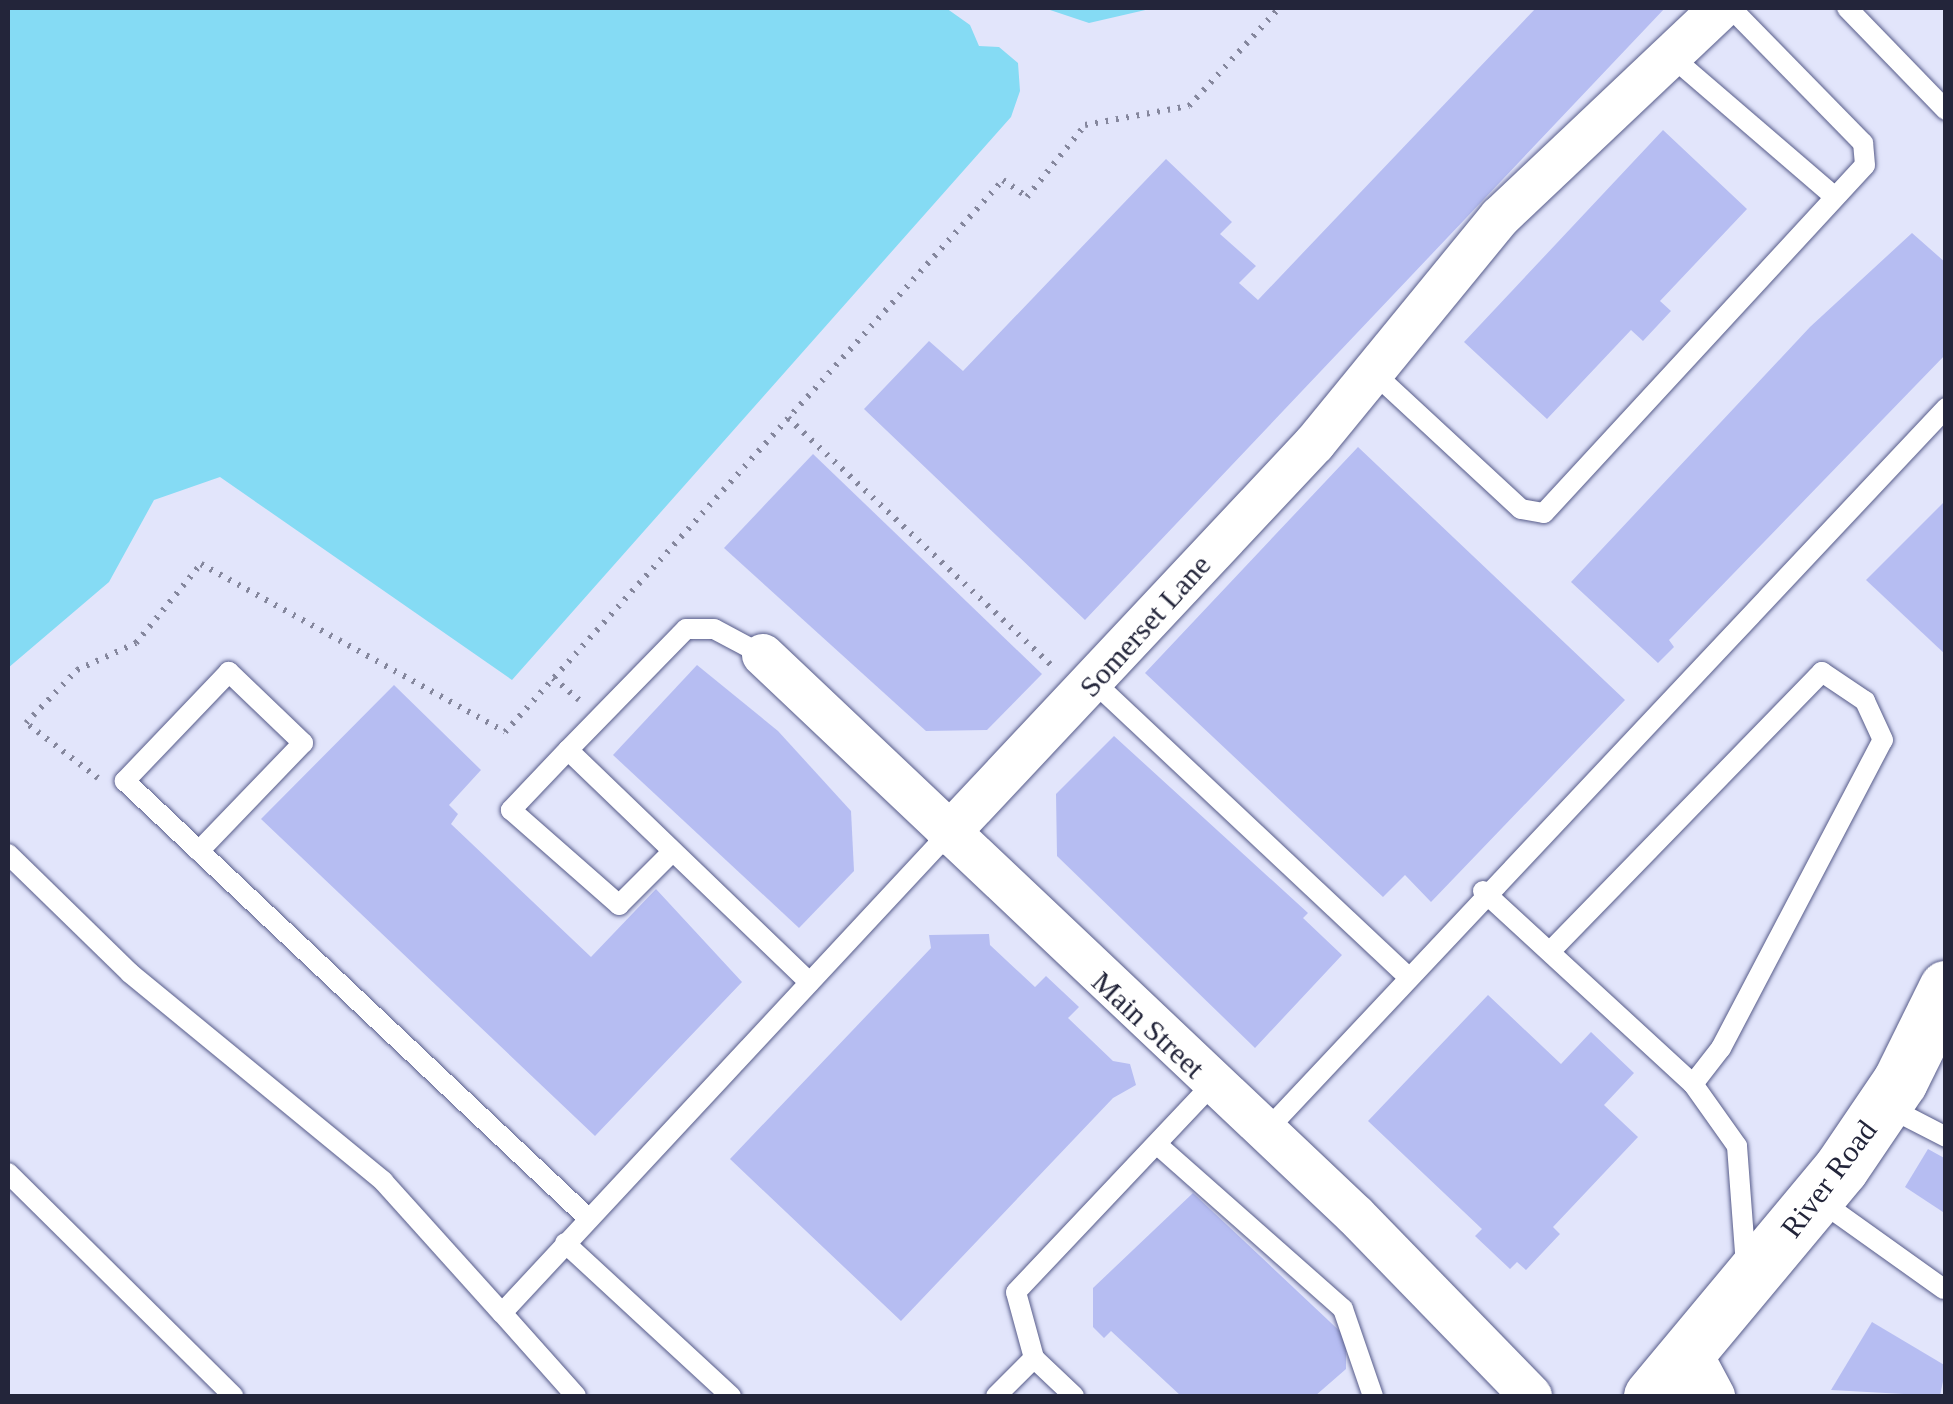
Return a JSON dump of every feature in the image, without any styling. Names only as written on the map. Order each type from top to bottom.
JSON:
[{"type":"main road","name":"River Road","points":[[1650,1396],[1703,1376],[1748,1286],[1884,1105],[1941,1011]]},
{"type":"street","name":"Somerset Lane","points":[[948,834],[1088,688],[1374,373],[1500,216],[1721,8]]},
{"type":"street","name":"Main Street","points":[[763,655],[1266,1132],[1531,1396]]},
{"type":"lane","points":[[1374,373],[1522,509],[1544,513],[1865,165],[1863,144],[1732,8]]},
{"type":"lane","points":[[1847,8],[1946,110]]},
{"type":"lane","points":[[1671,56],[1835,198]]},
{"type":"lane","points":[[1266,1132],[1483,891],[1946,408]]},
{"type":"lane","points":[[673,851],[619,904],[511,810],[686,628],[714,629],[763,655]]},
{"type":"lane","points":[[199,851],[303,743],[229,672],[125,782],[588,1218]]},
{"type":"lane","points":[[1550,952],[1822,672],[1866,701],[1883,740],[1721,1048],[1693,1084]]},
{"type":"lane","points":[[1088,688],[1406,975]]},
{"type":"lane","points":[[568,750],[809,982]]},
{"type":"lane","name":"Somerset Lane","points":[[502,1313],[948,834]]},
{"type":"lane","points":[[8,854],[130,974],[383,1180],[576,1396]]},
{"type":"lane","points":[[1483,891],[1693,1084],[1737,1146],[1748,1286]]},
{"type":"lane","points":[[1074,1396],[1034,1358],[1016,1292],[1160,1147],[1213,1084]]},
{"type":"lane","points":[[1884,1105],[1946,1137]]},
{"type":"lane","points":[[1160,1147],[1342,1309],[1373,1396]]},
{"type":"lane","points":[[8,1173],[233,1396]]},
{"type":"lane","points":[[1817,1199],[1944,1289]]},
{"type":"lane","points":[[564,1243],[730,1396]]},
{"type":"lane","points":[[996,1396],[1034,1358]]},
{"type":"path","points":[[125,782],[92,777],[26,723],[77,670],[136,642],[202,564],[505,732],[1003,180],[1026,197],[1085,125],[1189,106],[1280,8]]},
{"type":"path","points":[[788,418],[1088,688]]},
{"type":"water","points":[[8,8],[946,8],[970,25],[979,46],[999,47],[1018,63],[1020,91],[1011,117],[512,680],[220,477],[154,500],[109,582],[8,668]]},
{"type":"water","points":[[1044,8],[1154,8],[1089,23]]},
{"type":"building","points":[[1536,8],[1665,8],[1085,620],[864,409],[929,341],[963,371],[1166,159],[1232,222],[1220,234],[1256,266],[1239,283],[1258,300]]},
{"type":"building","points":[[1663,130],[1747,209],[1660,301],[1671,311],[1643,341],[1631,330],[1547,419],[1464,342]]},
{"type":"building","points":[[1912,233],[1946,263],[1946,354],[1669,640],[1674,647],[1658,663],[1571,582],[1810,327]]},
{"type":"building","points":[[1358,447],[1625,700],[1431,902],[1405,875],[1383,897],[1145,673]]},
{"type":"building","points":[[813,454],[1042,674],[987,730],[926,731],[724,548]]},
{"type":"building","points":[[1946,500],[1946,655],[1866,580]]},
{"type":"building","points":[[697,665],[778,731],[851,811],[854,871],[799,928],[613,755]]},
{"type":"building","points":[[394,685],[481,770],[449,805],[458,814],[451,824],[591,957],[656,889],[742,982],[595,1136],[261,819]]},
{"type":"building","points":[[1114,736],[1308,913],[1303,918],[1342,955],[1255,1048],[1057,856],[1056,794]]},
{"type":"building","points":[[989,934],[990,945],[1035,987],[1046,976],[1079,1007],[1068,1018],[1113,1061],[1130,1064],[1136,1085],[1113,1098],[901,1321],[730,1159],[931,948],[929,935]]},
{"type":"building","points":[[1488,995],[1561,1064],[1591,1032],[1634,1073],[1604,1105],[1638,1137],[1553,1227],[1560,1234],[1526,1270],[1517,1262],[1510,1269],[1475,1236],[1482,1229],[1368,1121]]},
{"type":"building","points":[[1928,1149],[1946,1159],[1946,1214],[1905,1187]]},
{"type":"building","points":[[1193,1193],[1346,1337],[1346,1369],[1315,1396],[1181,1396],[1111,1331],[1104,1338],[1093,1327],[1093,1288]]},
{"type":"building","points":[[1872,1322],[1946,1366],[1940,1396],[1831,1390]]}]
